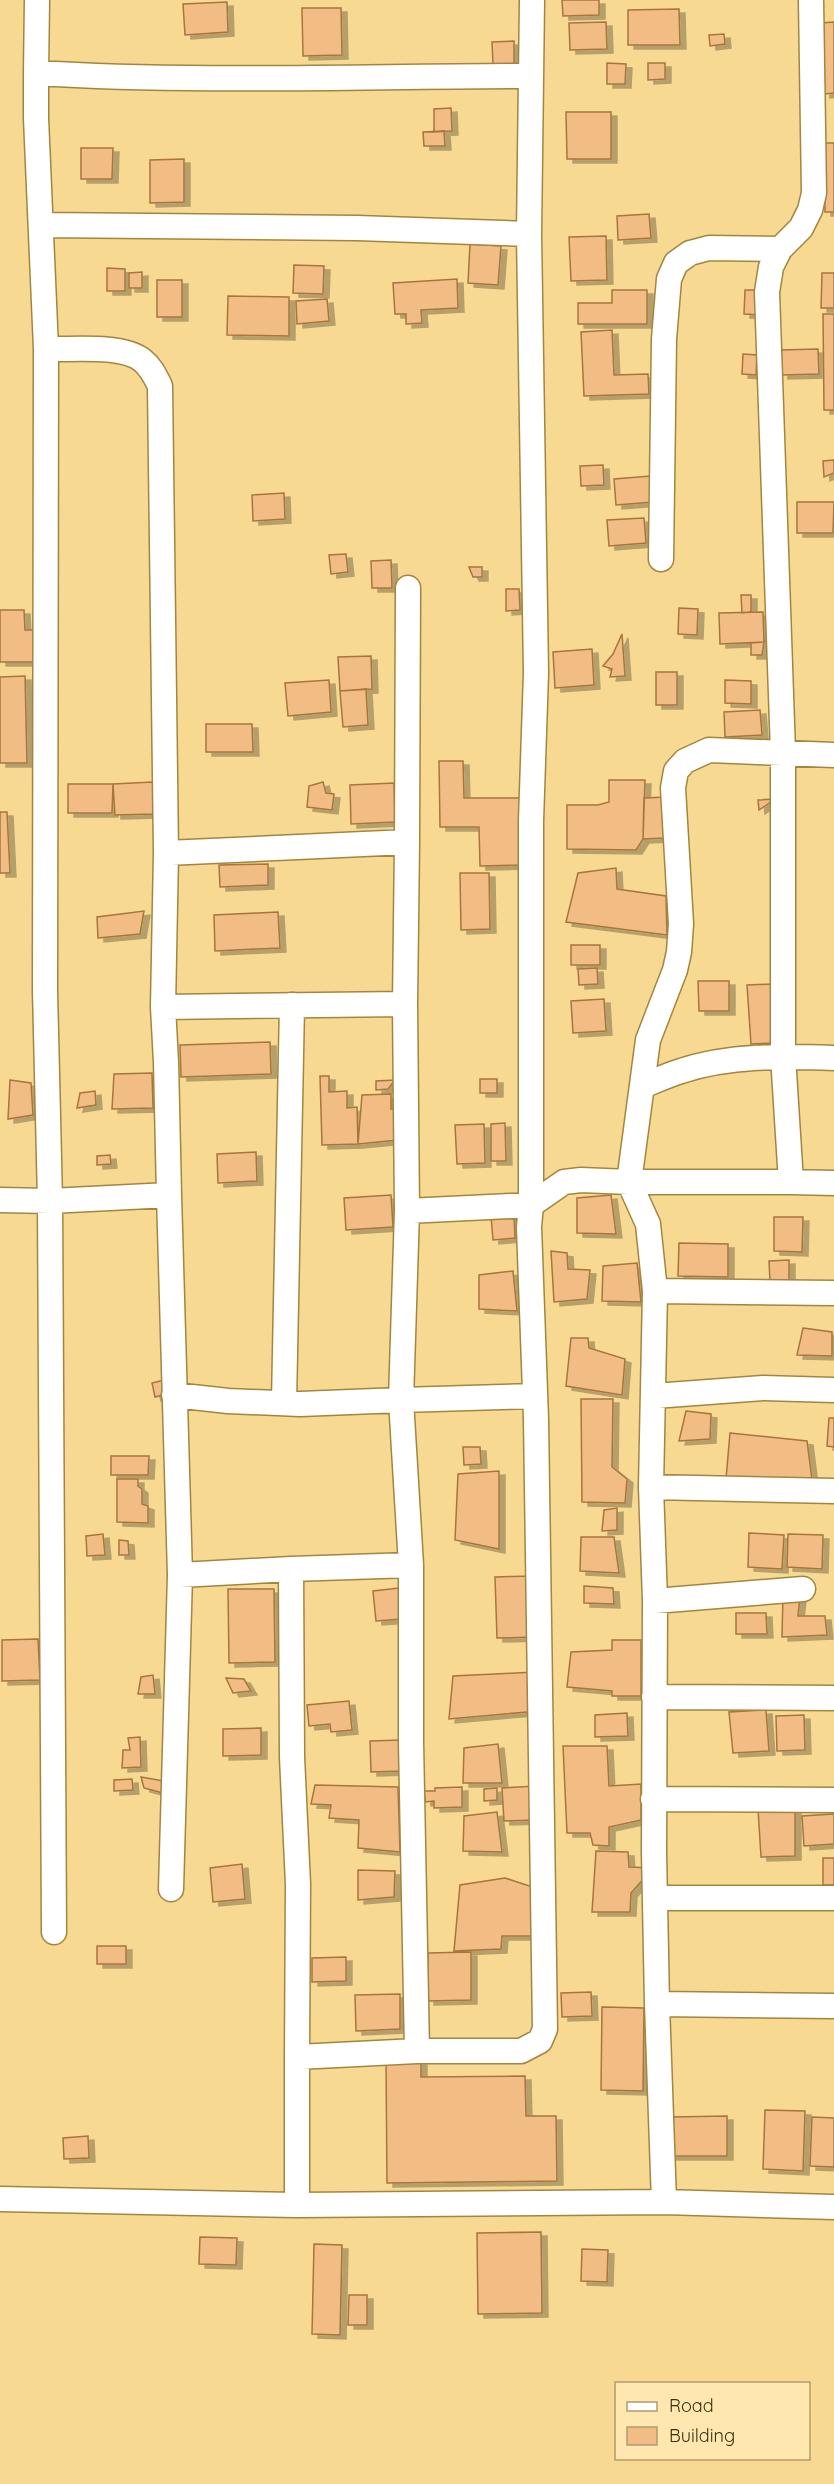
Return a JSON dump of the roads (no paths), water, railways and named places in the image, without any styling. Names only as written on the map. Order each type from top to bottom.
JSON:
[{"type":"street","points":[[37,0],[36,118],[46,349],[45,990],[50,1201],[54,1932]]},
{"type":"street","points":[[297,2057],[417,2051],[521,2051],[540,2041],[545,2029],[535,1396],[529,1227],[531,1204],[531,833],[536,673],[529,234],[532,0]]},
{"type":"street","points":[[791,1182],[783,1056],[783,752],[766,292],[771,267],[780,249],[801,228],[810,210],[813,193],[811,0]]},
{"type":"street","points":[[36,73],[85,76],[230,77],[530,76]]},
{"type":"street","points":[[42,225],[357,228],[529,234]]},
{"type":"street","points":[[661,559],[664,339],[669,279],[676,262],[690,253],[709,248],[780,249]]},
{"type":"street","points":[[46,349],[115,351],[131,354],[152,369],[160,386],[166,853],[163,1006],[180,1575],[171,1889]]},
{"type":"street","points":[[408,588],[405,1004],[408,1210],[401,1400],[411,1565],[411,1742],[417,2051]]},
{"type":"street","points":[[664,2202],[653,1799],[655,1601],[651,1487],[655,1291],[648,1224],[629,1182],[648,1040],[675,970],[679,952],[681,924],[673,788],[676,771],[685,760],[709,750],[834,755]]},
{"type":"street","points":[[166,853],[407,842]]},
{"type":"street","points":[[163,1006],[405,1004]]},
{"type":"street","points":[[284,1403],[292,1005]]},
{"type":"street","points":[[642,1086],[699,1066],[783,1056],[834,1058]]},
{"type":"street","points":[[408,1210],[531,1204],[564,1182],[581,1180],[834,1183]]},
{"type":"street","points":[[0,1200],[50,1201],[169,1195]]},
{"type":"street","points":[[655,1291],[834,1293]]},
{"type":"street","points":[[654,1396],[763,1388],[834,1390]]},
{"type":"street","points":[[174,1395],[228,1401],[284,1403],[535,1396]]},
{"type":"street","points":[[651,1487],[834,1491]]},
{"type":"street","points":[[180,1575],[411,1565]]},
{"type":"street","points":[[291,1569],[292,1757],[298,1884],[297,2205]]},
{"type":"street","points":[[655,1601],[802,1589]]},
{"type":"street","points":[[654,1697],[834,1698]]},
{"type":"street","points":[[653,1799],[834,1800]]},
{"type":"street","points":[[656,1898],[834,1898]]},
{"type":"street","points":[[657,2004],[834,2006]]},
{"type":"street","points":[[0,2199],[297,2205],[664,2202],[834,2207]]}]
